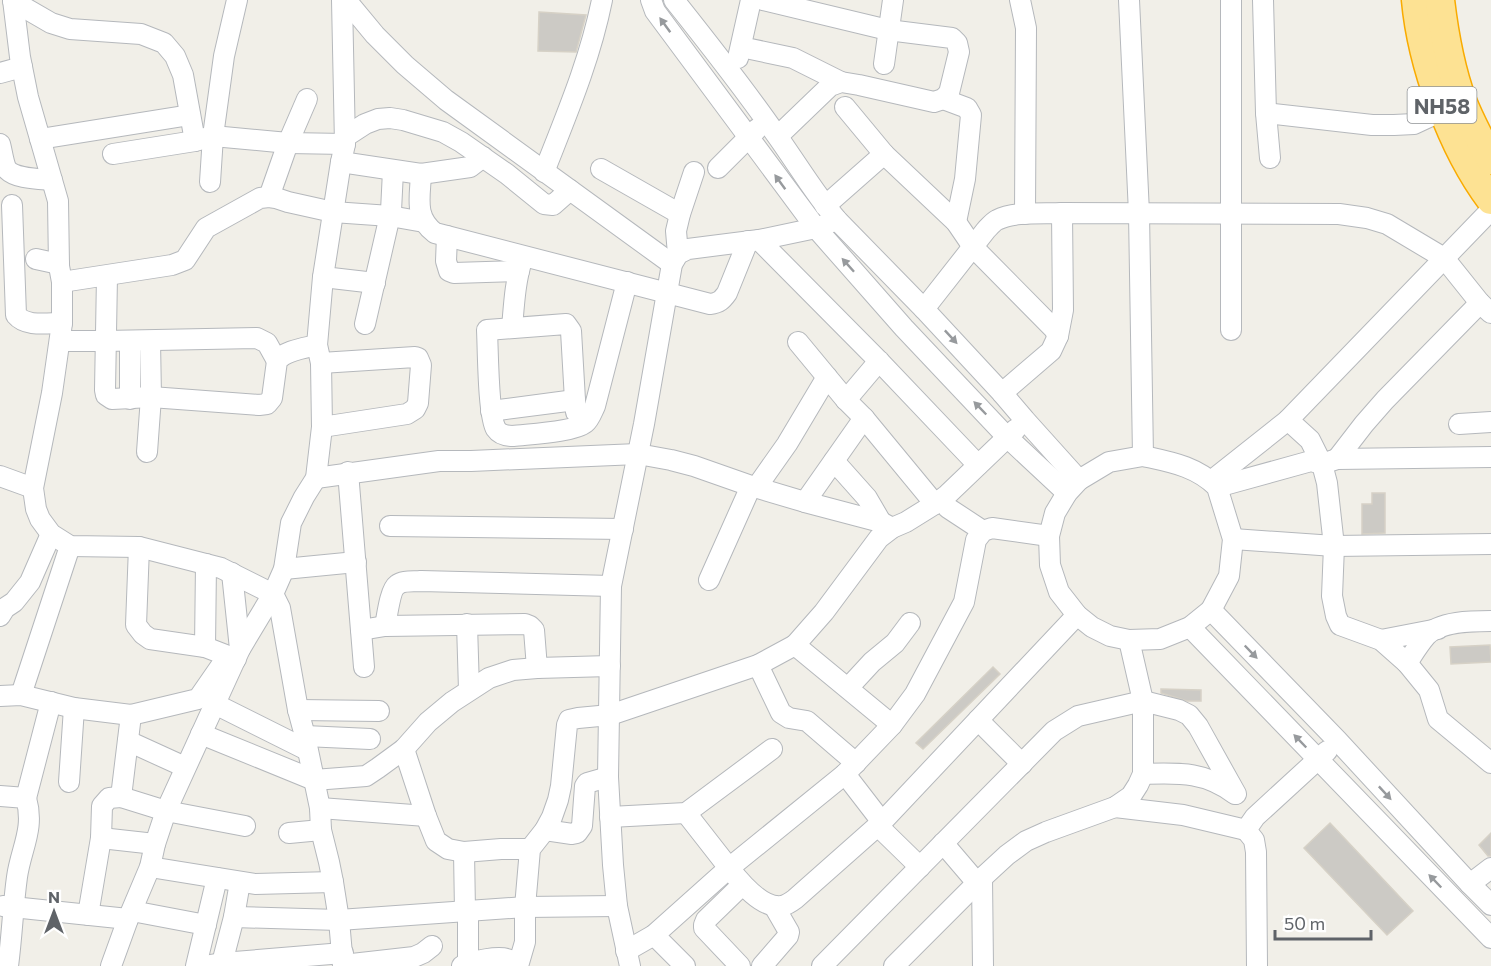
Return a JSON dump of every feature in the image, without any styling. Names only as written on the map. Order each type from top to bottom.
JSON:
[{"type":"highway","name":"NH58","points":[[1416,0],[1426,55],[1444,110],[1489,206]]},
{"type":"highway","points":[[1424,0],[1431,43],[1451,110],[1468,148],[1491,184]]},
{"type":"highway","points":[[1433,0],[1450,86],[1467,131],[1491,172]]},
{"type":"highway","name":"NH58","points":[[1440,0],[1444,32],[1462,100],[1491,160]]},
{"type":"street","points":[[210,182],[204,139],[237,0]]},
{"type":"street","points":[[0,696],[21,695],[74,708],[132,715],[198,699],[235,655],[273,594],[284,569],[291,523],[316,478],[322,427],[319,354],[323,277],[344,148],[344,0]]},
{"type":"street","points":[[344,0],[375,35],[446,100],[544,172],[675,259]]},
{"type":"street","points":[[544,172],[582,73],[602,0]]},
{"type":"street","points":[[651,0],[655,11],[816,228],[904,328],[1007,437],[1073,486]]},
{"type":"street","points":[[674,0],[734,75],[831,213],[1002,393],[1025,420],[1073,486]]},
{"type":"street","points":[[734,75],[751,0]]},
{"type":"street","points":[[741,47],[794,58],[841,82],[934,102],[950,93],[959,52],[957,43],[952,38],[888,30],[763,0]]},
{"type":"street","points":[[884,64],[893,0]]},
{"type":"street","points":[[1020,0],[1026,28],[1025,214]]},
{"type":"street","points":[[1129,0],[1139,213],[1143,456]]},
{"type":"street","points":[[1231,0],[1231,330]]},
{"type":"street","points":[[1263,0],[1266,112],[1270,158]]},
{"type":"street","points":[[13,1],[51,23],[70,29],[141,34],[164,43],[175,56],[183,75],[190,115],[204,139]]},
{"type":"street","points":[[13,1],[27,97],[58,201],[61,332],[52,393],[33,488],[36,509],[51,534],[70,546],[139,547],[221,568],[273,594],[280,608],[298,710],[320,808],[321,830],[333,882],[343,961]]},
{"type":"street","points":[[0,73],[22,67]]},
{"type":"street","points":[[778,136],[830,86],[841,82]]},
{"type":"street","points":[[269,197],[288,143],[307,99]]},
{"type":"street","points":[[943,99],[966,108],[970,115],[965,179],[956,222]]},
{"type":"street","points":[[845,107],[884,154],[956,222],[973,247],[1054,329],[1058,336]]},
{"type":"street","points":[[1266,112],[1372,125],[1394,125],[1414,124],[1444,110]]},
{"type":"street","points":[[40,139],[190,115]]},
{"type":"street","points":[[344,148],[365,124],[378,118],[403,120],[443,132],[461,142],[544,204],[553,205],[570,190]]},
{"type":"street","points":[[718,168],[766,120]]},
{"type":"street","points":[[113,154],[204,139],[288,143],[344,148],[393,171],[421,174],[470,167],[483,157]]},
{"type":"street","points":[[0,144],[6,167],[10,172],[28,178],[52,180]]},
{"type":"street","points":[[675,259],[688,249],[816,228],[884,154]]},
{"type":"street","points":[[601,170],[680,214]]},
{"type":"street","points":[[365,324],[390,216],[393,171]]},
{"type":"street","points":[[628,959],[617,906],[608,777],[611,586],[639,454],[675,259],[676,231],[694,172]]},
{"type":"street","points":[[421,174],[420,213],[426,226],[435,232],[521,263],[627,282],[710,304],[722,300],[727,293],[753,240]]},
{"type":"street","points":[[36,259],[61,273],[106,276],[172,265],[185,260],[206,228],[213,223],[228,217],[252,201],[269,197],[333,213],[390,216],[424,222]]},
{"type":"street","points":[[12,205],[8,313],[21,320],[61,332],[105,341],[256,338],[267,343],[278,361]]},
{"type":"street","points":[[1214,484],[1288,420],[1444,258],[1489,206]]},
{"type":"street","points":[[1002,393],[1051,351],[1058,336],[1063,310],[1062,213]]},
{"type":"street","points":[[924,309],[986,230],[997,220],[1025,214],[1339,214],[1387,224],[1444,258],[1485,308],[1385,400],[1330,461],[1327,483],[1334,546],[1332,596],[1340,626],[1382,640],[1407,663],[1429,690],[1438,719],[1491,763]]},
{"type":"street","points":[[447,236],[446,261],[449,271],[454,273],[521,263]]},
{"type":"street","points":[[753,240],[879,361],[978,465]]},
{"type":"street","points":[[512,328],[515,293],[521,263]]},
{"type":"street","points":[[106,276],[105,390],[106,395],[112,399],[151,397],[267,404],[272,398],[278,361],[280,356],[287,353],[418,358],[421,365],[418,403],[415,409],[407,414],[322,427]]},
{"type":"street","points":[[323,277],[375,283]]},
{"type":"street","points":[[577,426],[569,327],[566,324],[487,330],[491,411],[498,432],[506,436],[574,428],[584,423],[589,418],[595,406],[627,282]]},
{"type":"street","points":[[130,340],[130,399]]},
{"type":"street","points":[[147,452],[151,397],[150,340]]},
{"type":"street","points":[[798,342],[846,400],[941,506],[983,531]]},
{"type":"street","points":[[846,400],[879,361]]},
{"type":"street","points":[[709,580],[754,487],[787,444],[827,377]]},
{"type":"street","points":[[491,411],[575,400]]},
{"type":"street","points":[[805,502],[864,418]]},
{"type":"street","points":[[316,478],[439,460],[471,461],[639,454],[694,466],[754,487],[887,525],[906,522],[941,506],[978,465],[1025,420]]},
{"type":"street","points":[[1288,420],[1330,461]]},
{"type":"street","points":[[1459,424],[1491,422]]},
{"type":"street","points":[[1143,456],[1174,462],[1191,469],[1214,484],[1233,539],[1229,576],[1210,609],[1190,627],[1160,639],[1129,640],[1110,636],[1092,627],[1077,615],[1059,592],[1050,565],[1049,536],[1055,513],[1073,486],[1109,462],[1143,456]]},
{"type":"street","points":[[1214,484],[1311,461],[1491,457]]},
{"type":"street","points":[[834,460],[887,525]]},
{"type":"street","points":[[348,472],[364,667]]},
{"type":"street","points":[[0,476],[33,488]]},
{"type":"street","points":[[464,852],[467,911],[465,965],[499,957],[509,959],[518,966],[525,942],[525,907],[530,849],[545,831],[558,800],[569,720],[610,715],[758,665],[795,645],[824,612],[887,525]]},
{"type":"street","points":[[390,526],[622,529]]},
{"type":"street","points":[[628,959],[729,868],[851,769],[892,725],[915,694],[964,602],[976,540],[983,531],[992,528],[1049,536]]},
{"type":"street","points":[[0,616],[30,582],[51,534]]},
{"type":"street","points":[[1233,539],[1334,546],[1491,544]]},
{"type":"street","points":[[21,695],[70,546]]},
{"type":"street","points":[[139,547],[136,626],[143,634],[150,639],[205,647],[235,655]]},
{"type":"street","points":[[284,569],[356,562]]},
{"type":"street","points":[[205,647],[206,564]]},
{"type":"street","points":[[111,966],[150,867],[166,811],[235,655],[232,573]]},
{"type":"street","points":[[384,626],[393,590],[397,584],[404,582],[611,586]]},
{"type":"street","points":[[1210,609],[1338,741],[1491,905]]},
{"type":"street","points":[[686,813],[742,885],[768,904],[784,906],[795,899],[880,824],[1077,615]]},
{"type":"street","points":[[1382,640],[1471,621],[1491,621]]},
{"type":"street","points":[[848,688],[872,662],[895,643],[910,623]]},
{"type":"street","points":[[467,624],[469,690]]},
{"type":"street","points":[[362,630],[384,626],[525,624],[534,630],[537,668]]},
{"type":"street","points":[[1190,627],[1491,938]]},
{"type":"street","points":[[1407,663],[1428,634],[1438,628]]},
{"type":"street","points":[[894,966],[1007,855],[1026,841],[1115,807],[1131,796],[1143,774],[1143,701],[1129,640]]},
{"type":"street","points":[[795,645],[892,725]]},
{"type":"street","points":[[758,665],[781,713],[789,718],[807,721],[851,769],[880,824],[920,867]]},
{"type":"street","points":[[201,734],[314,780],[366,776],[404,749],[428,722],[452,702],[489,678],[513,670],[610,666]]},
{"type":"street","points":[[822,966],[1054,731],[1078,716],[1143,701],[1179,710],[1189,715],[1198,726],[1236,794]]},
{"type":"street","points":[[6,955],[7,906],[29,830],[29,807],[26,798],[51,702]]},
{"type":"street","points":[[215,704],[306,743],[370,740]]},
{"type":"street","points":[[69,782],[74,708]]},
{"type":"street","points":[[298,710],[379,711]]},
{"type":"street","points":[[121,797],[132,715]]},
{"type":"street","points":[[978,720],[1022,764]]},
{"type":"street","points":[[128,741],[185,767]]},
{"type":"street","points":[[1251,824],[1338,741]]},
{"type":"street","points":[[404,749],[436,841],[448,849],[464,852],[530,849]]},
{"type":"street","points":[[610,818],[686,813],[772,749]]},
{"type":"street","points":[[1143,774],[1185,773],[1194,775],[1224,786],[1247,804],[1256,852],[1257,966]]},
{"type":"street","points":[[545,831],[576,833],[582,826],[585,786],[587,783],[608,777]]},
{"type":"street","points":[[0,796],[26,798]]},
{"type":"street","points":[[88,915],[101,838],[102,806],[109,798],[121,797],[166,811],[245,826]]},
{"type":"street","points":[[1115,807],[1251,824]]},
{"type":"street","points":[[320,808],[426,816]]},
{"type":"street","points":[[289,833],[321,830]]},
{"type":"street","points":[[101,838],[155,844]]},
{"type":"street","points":[[943,843],[980,881],[983,966]]},
{"type":"street","points":[[150,867],[255,884],[333,882]]},
{"type":"street","points":[[1470,884],[1491,868]]},
{"type":"street","points":[[196,966],[217,878]]},
{"type":"street","points":[[240,882],[234,917],[213,964],[414,957],[432,946]]},
{"type":"street","points":[[740,966],[704,928],[704,925],[706,920],[742,885]]},
{"type":"street","points":[[7,906],[88,915],[130,915],[206,925]]},
{"type":"street","points":[[234,917],[339,920],[525,907],[617,906]]},
{"type":"street","points":[[773,962],[789,932],[774,906]]},
{"type":"street","points":[[654,935],[685,966]]},
{"type":"building","points":[[539,12],[586,15],[576,52],[538,51]]},
{"type":"building","points":[[1372,493],[1385,493],[1385,533],[1362,534],[1362,504],[1372,504]]},
{"type":"building","points":[[1490,645],[1491,662],[1451,664],[1450,647]]},
{"type":"building","points":[[993,667],[1000,674],[923,749],[916,743]]},
{"type":"building","points":[[1161,689],[1201,690],[1201,701],[1187,701],[1161,693]]},
{"type":"building","points":[[1330,823],[1413,911],[1387,935],[1304,848]]},
{"type":"building","points":[[1491,833],[1491,856],[1488,856],[1479,845]]}]
